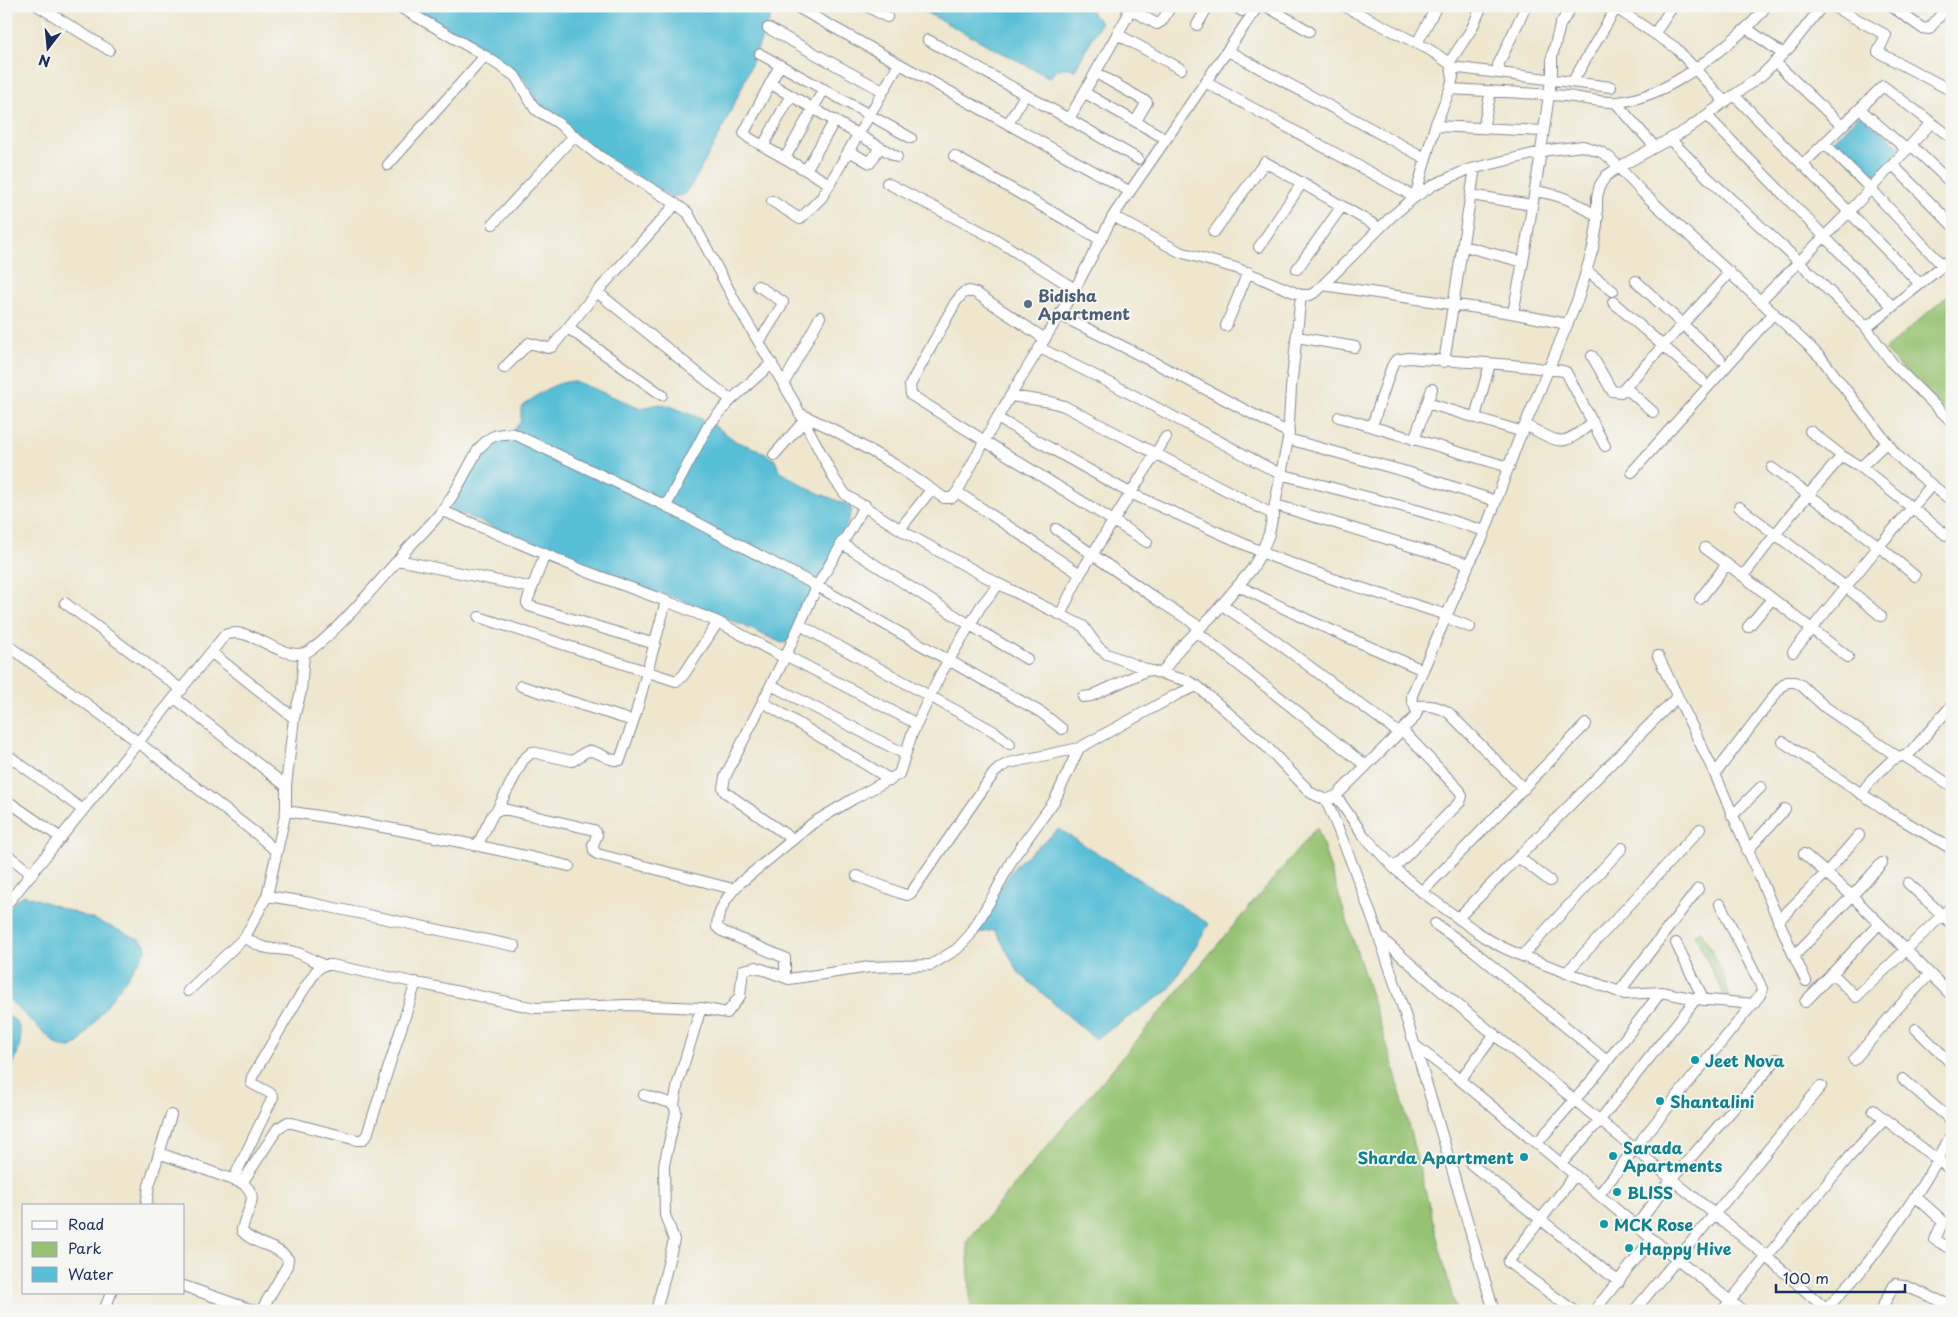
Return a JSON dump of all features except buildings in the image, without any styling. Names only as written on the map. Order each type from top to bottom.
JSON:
[{"type":"street","points":[[38,6],[109,50]]},
{"type":"street","points":[[398,6],[485,56],[515,76],[535,109],[558,123],[619,169],[688,213],[737,305],[784,383],[840,488],[846,495],[865,505],[900,529],[999,584],[1083,626],[1098,647],[1107,654],[1148,670],[1188,681],[1197,686],[1261,741],[1312,793],[1331,798],[1394,868],[1422,892],[1484,937],[1522,956],[1625,994],[1661,992],[1700,999],[1754,1004]]},
{"type":"street","points":[[795,6],[1129,191]]},
{"type":"street","points":[[867,6],[886,17]]},
{"type":"street","points":[[1069,119],[1131,8],[1157,24],[1162,21],[1171,6]]},
{"type":"street","points":[[1198,25],[1208,6]]},
{"type":"street","points":[[802,417],[834,430],[897,466],[944,498],[952,498],[997,418],[1075,289],[1112,216],[1258,6]]},
{"type":"street","points":[[1266,6],[1309,31]]},
{"type":"street","points":[[1344,6],[1417,43],[1450,65],[1611,87]]},
{"type":"street","points":[[1417,43],[1437,6]]},
{"type":"street","points":[[1415,197],[1435,126],[1450,89],[1453,77],[1450,65],[1471,30],[1482,6]]},
{"type":"street","points":[[1501,73],[1498,65],[1526,6]]},
{"type":"street","points":[[1513,313],[1535,190],[1556,35],[1572,6]]},
{"type":"street","points":[[1655,33],[1673,6]]},
{"type":"street","points":[[1331,798],[1415,717],[1417,712],[1412,695],[1485,531],[1508,467],[1549,370],[1587,271],[1598,217],[1597,198],[1600,185],[1606,176],[1619,167],[1671,140],[1707,116],[1762,74],[1779,58],[1822,6]]},
{"type":"street","points":[[1832,6],[1886,35],[1878,52],[1952,91]]},
{"type":"street","points":[[1891,6],[1922,28],[1929,29],[1948,6]]},
{"type":"street","points":[[1573,81],[1615,7],[1676,48],[1695,69],[1802,165],[1920,284]]},
{"type":"street","points":[[1450,89],[1548,95],[1616,103],[1636,99],[1681,79],[1746,28],[1766,7]]},
{"type":"street","points":[[768,28],[883,91]]},
{"type":"street","points":[[1746,28],[1779,58],[1842,126]]},
{"type":"street","points":[[1117,34],[1181,69]]},
{"type":"street","points":[[928,40],[1138,159]]},
{"type":"street","points":[[1228,50],[1425,158]]},
{"type":"street","points":[[760,54],[912,138]]},
{"type":"street","points":[[388,165],[485,56]]},
{"type":"street","points":[[772,201],[800,219],[822,197],[899,64]]},
{"type":"street","points":[[780,65],[744,133],[746,136],[830,184]]},
{"type":"street","points":[[1096,73],[1147,102],[1136,121]]},
{"type":"street","points":[[1205,82],[1415,197]]},
{"type":"street","points":[[771,84],[814,107],[897,157]]},
{"type":"street","points":[[1802,165],[1883,86],[1952,138]]},
{"type":"street","points":[[785,158],[824,89]]},
{"type":"street","points":[[1483,128],[1491,91]]},
{"type":"street","points":[[1085,93],[1159,135]]},
{"type":"street","points":[[763,146],[791,95]]},
{"type":"street","points":[[1008,124],[1025,96]]},
{"type":"street","points":[[1616,103],[1655,147]]},
{"type":"street","points":[[1860,109],[1909,147],[1952,184]]},
{"type":"street","points":[[1707,116],[1892,306]]},
{"type":"street","points":[[806,170],[835,120]]},
{"type":"street","points":[[1760,301],[1825,237],[1931,123]]},
{"type":"street","points":[[1435,126],[1543,131]]},
{"type":"street","points":[[493,224],[574,136]]},
{"type":"street","points":[[1671,140],[1865,326],[1893,364],[1952,422]]},
{"type":"street","points":[[1824,143],[1871,189],[1942,266]]},
{"type":"street","points":[[1112,216],[1180,252],[1248,272],[1301,295],[1310,295],[1323,285],[1380,228],[1415,197],[1435,184],[1475,168],[1540,152],[1583,146],[1601,152],[1822,359],[1908,466],[1952,502]]},
{"type":"street","points":[[849,151],[870,163],[880,147]]},
{"type":"street","points":[[954,156],[1101,240]]},
{"type":"street","points":[[1214,232],[1265,162],[1380,228]]},
{"type":"street","points":[[1893,165],[1952,225]]},
{"type":"street","points":[[1444,362],[1475,168]]},
{"type":"street","points":[[888,182],[992,237],[1075,289]]},
{"type":"street","points":[[1259,246],[1302,183]]},
{"type":"street","points":[[1535,190],[1561,195],[1598,217]]},
{"type":"street","points":[[1471,195],[1532,205]]},
{"type":"street","points":[[504,368],[529,343],[548,348],[552,347],[676,204]]},
{"type":"street","points":[[1296,269],[1342,206]]},
{"type":"street","points":[[1464,246],[1523,262]]},
{"type":"street","points":[[1865,326],[1870,326],[1952,258]]},
{"type":"street","points":[[1587,271],[1702,380]]},
{"type":"street","points":[[1226,326],[1248,272]]},
{"type":"street","points":[[1592,356],[1612,391],[1621,392],[1730,272]]},
{"type":"street","points":[[1636,281],[1720,359]]},
{"type":"street","points":[[1323,285],[1513,313],[1567,324]]},
{"type":"street","points":[[758,286],[782,302],[782,307],[759,342]]},
{"type":"street","points":[[1147,542],[985,439],[911,395],[910,385],[956,303],[964,293],[969,290],[976,293],[1043,343],[1116,386],[1280,474],[1420,511],[1485,531]]},
{"type":"street","points":[[598,292],[731,400]]},
{"type":"street","points":[[1162,673],[1175,654],[1239,586],[1252,569],[1262,551],[1275,510],[1288,436],[1301,295]]},
{"type":"street","points":[[1632,472],[1774,313]]},
{"type":"street","points":[[1059,315],[1182,376],[1288,436],[1496,501]]},
{"type":"street","points":[[784,383],[820,318]]},
{"type":"street","points":[[568,328],[662,395]]},
{"type":"street","points":[[1297,337],[1355,347]]},
{"type":"street","points":[[1372,426],[1392,366],[1396,360],[1408,358],[1560,370],[1566,372],[1605,446]]},
{"type":"street","points":[[666,506],[702,435],[731,400],[772,363]]},
{"type":"street","points":[[1475,417],[1490,364]]},
{"type":"street","points":[[1626,388],[1652,412]]},
{"type":"street","points":[[1414,440],[1432,389]]},
{"type":"street","points":[[1010,396],[1051,402],[1064,406],[1156,455],[1275,510],[1469,564]]},
{"type":"street","points":[[1428,403],[1565,441],[1576,436],[1593,422]]},
{"type":"street","points":[[774,454],[802,417]]},
{"type":"street","points":[[1339,417],[1508,467]]},
{"type":"street","points":[[997,418],[1130,492],[1262,551],[1310,571],[1447,616],[1470,627]]},
{"type":"street","points":[[1810,431],[1842,456],[1861,467],[1946,535]]},
{"type":"street","points":[[6,905],[225,635],[233,631],[290,652],[304,653],[317,645],[443,511],[478,450],[484,442],[501,433],[514,434],[666,506],[817,586],[1042,713],[1062,730]]},
{"type":"street","points":[[1063,609],[1080,574],[1166,437]]},
{"type":"street","points":[[1861,467],[1887,442]]},
{"type":"street","points":[[1742,576],[1775,534],[1842,456]]},
{"type":"street","points":[[1772,468],[1879,546],[1916,576]]},
{"type":"street","points":[[1793,652],[1879,546],[1931,486]]},
{"type":"street","points":[[900,529],[931,490]]},
{"type":"street","points":[[957,492],[1080,574]]},
{"type":"street","points":[[792,839],[722,788],[725,777],[786,655],[817,586],[841,542],[865,505]]},
{"type":"street","points":[[1739,507],[1846,587],[1881,616]]},
{"type":"street","points":[[443,511],[585,571],[666,600],[718,622],[786,655],[917,724]]},
{"type":"street","points":[[1056,529],[1198,629],[1366,766]]},
{"type":"street","points":[[841,542],[970,625],[1027,659]]},
{"type":"street","points":[[1705,548],[1848,657]]},
{"type":"street","points":[[545,554],[527,603],[529,606],[655,644]]},
{"type":"street","points":[[398,560],[532,588]]},
{"type":"street","points":[[1700,599],[1727,564]]},
{"type":"street","points":[[789,979],[784,973],[786,958],[722,931],[717,927],[717,921],[733,889],[792,839],[829,812],[899,774],[917,724],[948,660],[999,584]]},
{"type":"street","points":[[1239,586],[1308,620],[1423,670]]},
{"type":"street","points":[[1748,627],[1772,599]]},
{"type":"street","points":[[478,844],[492,814],[497,810],[527,754],[536,752],[572,761],[587,751],[592,751],[618,761],[622,758],[666,600]]},
{"type":"street","points":[[65,603],[178,694],[286,786]]},
{"type":"street","points":[[1222,605],[1274,640],[1400,732],[1460,791],[1462,796],[1460,802],[1394,868]]},
{"type":"street","points":[[479,618],[671,680],[680,679],[718,622]]},
{"type":"street","points":[[800,625],[930,695],[995,732],[1010,744]]},
{"type":"street","points":[[6,644],[138,742],[259,836],[276,852]]},
{"type":"street","points":[[212,653],[294,718]]},
{"type":"street","points":[[188,991],[245,937],[268,896],[286,811],[286,786],[294,718],[301,691],[304,653]]},
{"type":"street","points":[[1658,656],[1715,774],[1747,851],[1806,981]]},
{"type":"street","points":[[1083,697],[1091,696],[1148,670]]},
{"type":"street","points":[[1715,774],[1781,686],[1788,682],[1794,682],[1801,684],[1825,707],[1901,757],[1952,786]]},
{"type":"street","points":[[771,685],[905,754]]},
{"type":"street","points":[[521,686],[633,721]]},
{"type":"street","points":[[857,876],[900,893],[907,895],[911,893],[988,781],[1000,767],[1009,763],[1079,748],[1178,694],[1197,686]]},
{"type":"street","points":[[1458,918],[1678,697]]},
{"type":"street","points":[[763,702],[891,780]]},
{"type":"street","points":[[1416,706],[1429,705],[1439,707],[1449,713],[1524,789]]},
{"type":"street","points":[[1861,794],[1886,765],[1916,747],[1950,709]]},
{"type":"street","points":[[1422,892],[1586,724]]},
{"type":"street","points":[[1783,742],[1861,794],[1952,849]]},
{"type":"street","points":[[245,937],[265,949],[297,953],[323,965],[416,982],[535,1008],[628,1005],[701,1008],[727,1012],[740,996],[744,970],[756,967],[789,979],[870,967],[931,965],[961,946],[990,902],[1023,842],[1055,800],[1079,748]]},
{"type":"street","points":[[6,754],[83,810]]},
{"type":"street","points":[[1732,816],[1761,787]]},
{"type":"street","points":[[1331,798],[1416,1047],[1494,1311]]},
{"type":"street","points":[[6,800],[61,838]]},
{"type":"street","points":[[1747,851],[1785,809]]},
{"type":"street","points":[[497,810],[508,810],[594,830],[597,835],[593,845],[594,851],[597,854],[733,889]]},
{"type":"street","points":[[286,811],[331,817],[478,844],[569,866]]},
{"type":"street","points":[[1566,973],[1700,829]]},
{"type":"street","points":[[1778,921],[1826,873],[1859,836]]},
{"type":"street","points":[[1522,956],[1622,848]]},
{"type":"street","points":[[6,854],[32,874]]},
{"type":"street","points":[[1804,854],[1852,896],[1929,976],[1952,996]]},
{"type":"street","points":[[1518,857],[1550,881]]},
{"type":"street","points":[[1794,956],[1882,863]]},
{"type":"street","points":[[1908,882],[1952,924]]},
{"type":"street","points":[[1618,992],[1698,889]]},
{"type":"street","points":[[268,896],[306,902],[515,946]]},
{"type":"street","points":[[1599,1195],[1754,1004],[1762,989],[1720,904]]},
{"type":"street","points":[[1832,973],[1856,997],[1952,906]]},
{"type":"street","points":[[1435,924],[1474,951],[1607,1061]]},
{"type":"street","points":[[1805,1002],[1879,924]]},
{"type":"street","points":[[1380,937],[1447,996],[1766,1256],[1826,1310],[1866,1264],[1915,1196],[1952,1134]]},
{"type":"street","points":[[1474,951],[1484,937]]},
{"type":"street","points":[[1676,943],[1700,999]]},
{"type":"street","points":[[237,1182],[273,1096],[251,1083],[252,1077],[301,994],[316,971],[323,965]]},
{"type":"street","points":[[1854,1060],[1894,1012],[1929,976]]},
{"type":"street","points":[[237,1182],[278,1128],[288,1122],[357,1140],[362,1140],[367,1135],[416,982]]},
{"type":"street","points":[[1537,1143],[1576,1100],[1661,992]]},
{"type":"street","points":[[1561,1164],[1700,999]]},
{"type":"street","points":[[656,1311],[674,1240],[665,1215],[664,1165],[676,1112],[674,1104],[678,1083],[701,1008]]},
{"type":"street","points":[[1916,1029],[1952,1064]]},
{"type":"street","points":[[1460,1080],[1495,1034]]},
{"type":"street","points":[[1416,1047],[1460,1080],[1636,1226],[1743,1311]]},
{"type":"street","points":[[1636,1226],[1672,1180],[1777,1059]]},
{"type":"street","points":[[1903,1079],[1952,1121]]},
{"type":"street","points":[[1634,1311],[1821,1086]]},
{"type":"street","points":[[644,1095],[674,1104]]},
{"type":"street","points":[[1873,1110],[1952,1171]]},
{"type":"street","points":[[146,1204],[149,1186],[171,1115]]},
{"type":"street","points":[[1722,1311],[1849,1157],[1885,1119]]},
{"type":"street","points":[[159,1153],[237,1182],[252,1192],[253,1198],[242,1231],[252,1240],[284,1254],[288,1259],[261,1311]]},
{"type":"street","points":[[1471,1164],[1619,1282]]},
{"type":"street","points":[[1574,1311],[1508,1262],[1576,1175]]},
{"type":"street","points":[[1915,1196],[1943,1221],[1935,1240],[1952,1249]]},
{"type":"street","points":[[1594,1311],[1652,1239]]},
{"type":"street","points":[[1880,1311],[1895,1284],[1952,1306]]},
{"type":"street","points":[[185,1286],[255,1311]]},
{"type":"street","points":[[104,1311],[111,1294]]},
{"type":"green space","points":[[1952,292],[1952,417],[1884,350]]},
{"type":"green space","points":[[1317,827],[1392,1061],[1456,1311],[971,1311],[967,1241]]},
{"type":"green space","points":[[1701,931],[1722,970],[1730,997],[1725,997],[1694,934]]},
{"type":"water","points":[[409,6],[775,6],[742,87],[720,134],[693,183],[683,195],[671,197],[608,158],[542,109],[523,78],[484,51]]},
{"type":"water","points":[[914,6],[1090,6],[1092,14],[1101,22],[1075,70],[1061,68],[1050,78]]},
{"type":"water","points":[[1860,115],[1903,149],[1869,182],[1831,143]]},
{"type":"water","points":[[574,381],[641,408],[660,404],[695,416],[715,426],[737,442],[757,449],[775,460],[779,471],[811,490],[850,506],[852,511],[845,529],[788,642],[782,643],[673,597],[632,586],[448,508],[485,446],[515,429],[521,421],[521,408],[552,387]]},
{"type":"water","points":[[1059,829],[1209,924],[1168,991],[1095,1039],[1019,973],[995,930],[973,934],[972,929],[1017,864]]},
{"type":"water","points":[[25,895],[95,920],[139,939],[146,947],[146,951],[80,1042],[71,1048],[61,1047],[55,1043],[6,997],[6,912],[18,898]]},
{"type":"water","points":[[6,1015],[14,1019],[19,1026],[20,1043],[18,1052],[6,1076]]},
{"type":"place","name":"Bidisha Apartment","points":[[1028,304]]},
{"type":"place","name":"Jeet Nova","points":[[1695,1060]]},
{"type":"place","name":"Shantalini","points":[[1660,1101]]},
{"type":"place","name":"Sarada Apartments","points":[[1613,1156]]},
{"type":"place","name":"Sharda Apartment","points":[[1524,1157]]},
{"type":"place","name":"BLISS","points":[[1617,1192]]},
{"type":"place","name":"MCK Rose","points":[[1604,1224]]},
{"type":"place","name":"Happy Hive","points":[[1629,1248]]}]
